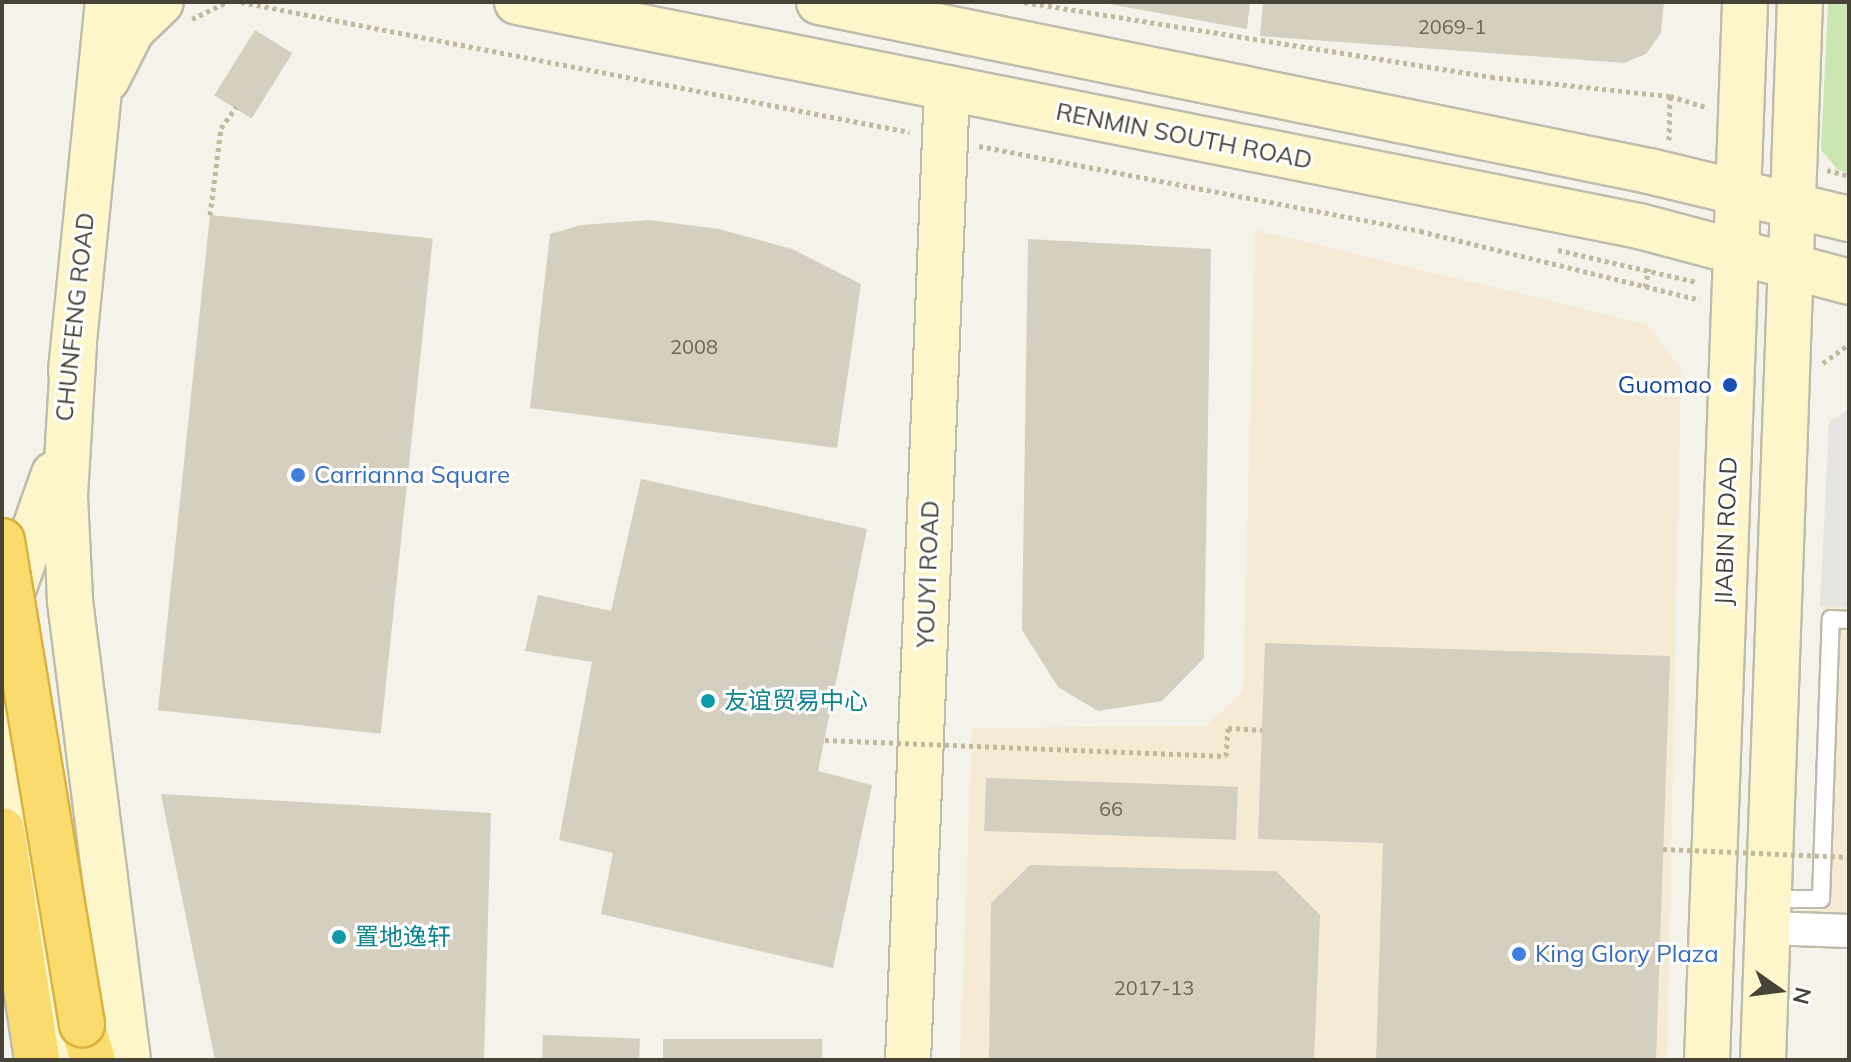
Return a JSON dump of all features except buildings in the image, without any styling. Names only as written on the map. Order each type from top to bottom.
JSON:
[{"type":"highway","points":[[2,541],[66,1050]]},
{"type":"highway","points":[[2,830],[66,1050]]},
{"type":"main road","name":"CHUNFENG ROAD","points":[[2,622],[52,484],[74,344],[108,2]]},
{"type":"main road","points":[[97,108],[126,41],[161,2]]},
{"type":"main road","name":"RENMIN SOUTH ROAD","points":[[517,2],[1623,223],[1849,282]]},
{"type":"main road","name":"JIABIN ROAD","points":[[1707,1060],[1745,2]]},
{"type":"main road","points":[[1763,1060],[1800,2]]},
{"type":"main road","points":[[831,3],[1738,191],[1849,219]]},
{"type":"main road","name":"YOUYI ROAD","points":[[908,1060],[966,149],[947,88]]},
{"type":"main road","points":[[74,344],[65,483],[70,601],[128,1060]]},
{"type":"main road","points":[[2,684],[66,1050]]},
{"type":"street","points":[[1769,913],[1849,931]]},
{"type":"lane","points":[[1769,913],[1821,899],[1831,619],[1849,620]]},
{"type":"path","points":[[241,2],[966,149],[1420,231],[1701,300],[1701,315]]},
{"type":"path","points":[[1024,2],[1476,75],[1670,96],[1740,119]]},
{"type":"path","points":[[210,215],[221,128],[236,107]]},
{"type":"path","points":[[1796,134],[1809,137],[1826,170],[1849,176]]},
{"type":"path","points":[[825,740],[1226,756],[1228,728],[1262,730]]},
{"type":"path","points":[[953,760],[955,729]]},
{"type":"path","points":[[1663,849],[1849,857]]},
{"type":"shaded area","points":[[1255,230],[1647,324],[1681,369],[1667,1060],[960,1060],[972,728],[1205,726],[1243,692]]},
{"type":"shaded area","points":[[1849,409],[1849,922],[1811,920],[1829,422]]},
{"type":"shaded area","points":[[1849,409],[1849,607],[1820,606],[1829,422]]},
{"type":"green space","points":[[1828,2],[1849,2],[1849,173],[1838,170],[1821,150]]},
{"type":"place","name":"Guomao","points":[[1730,385]]},
{"type":"place","name":"Carrianna Square","points":[[298,475]]},
{"type":"place","name":"友谊贸易中心","points":[[708,701]]},
{"type":"place","name":"置地逸轩","points":[[339,937]]},
{"type":"place","name":"King Glory Plaza","points":[[1519,954]]}]
